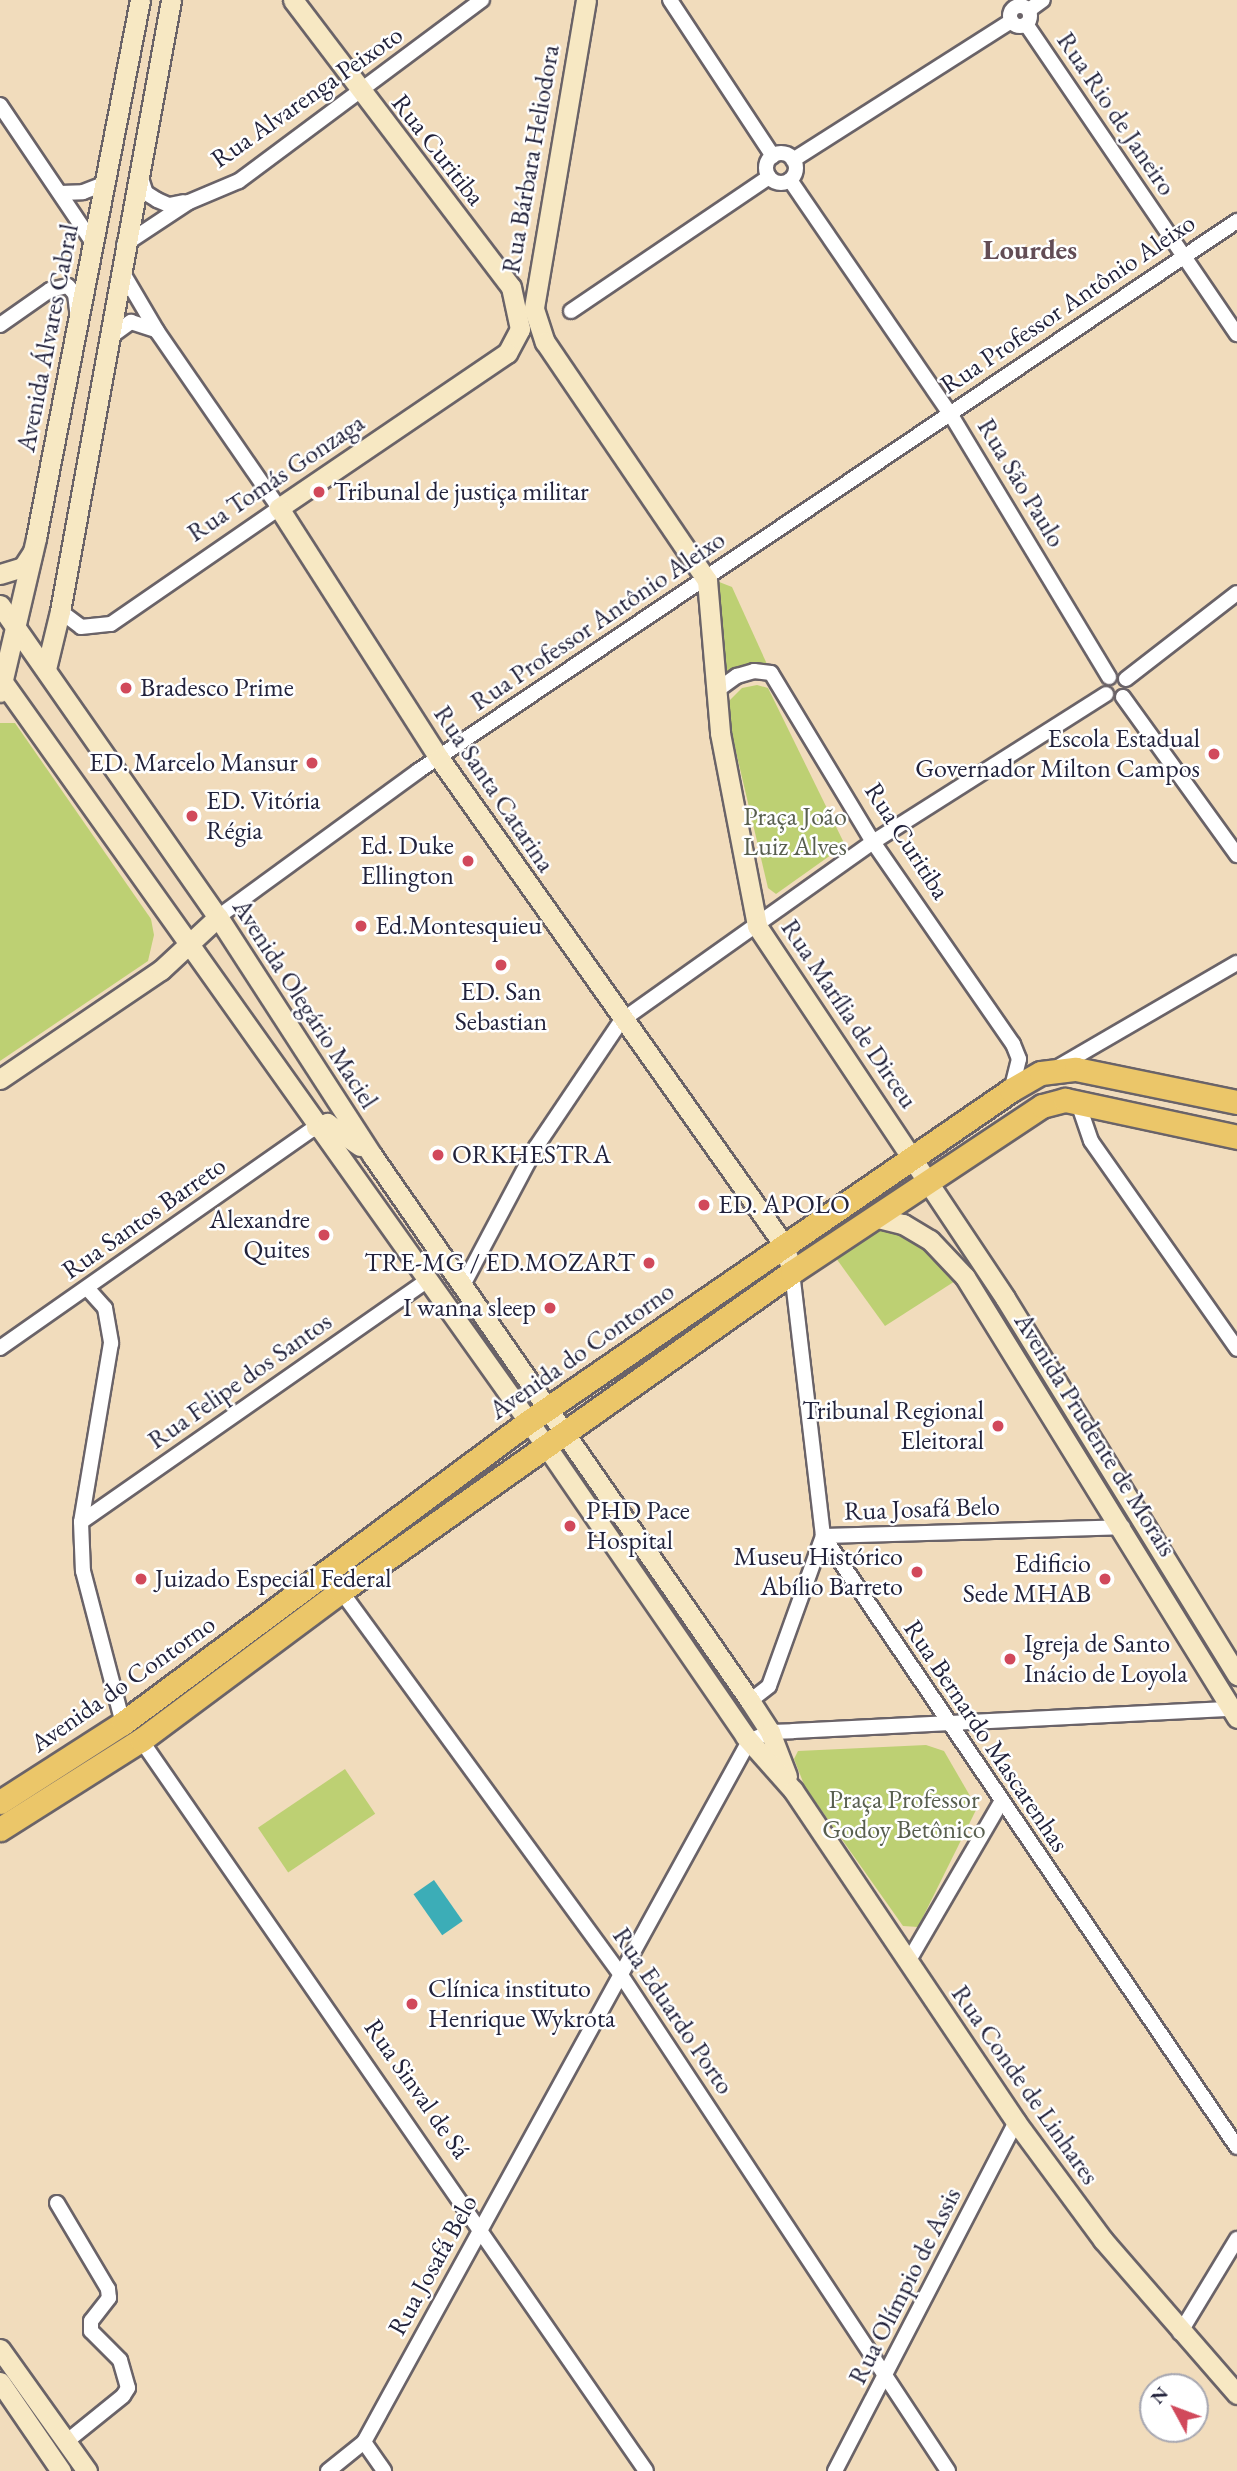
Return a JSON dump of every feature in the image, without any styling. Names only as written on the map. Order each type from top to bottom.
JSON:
[{"type":"main road","name":"Avenida do Contorno","points":[[0,1802],[123,1723],[538,1416],[1011,1090],[1050,1071],[1086,1069],[1237,1102]]},
{"type":"main road","name":"Avenida do Contorno","points":[[0,1829],[141,1740],[341,1591],[792,1272],[927,1179],[1042,1106],[1065,1100],[1237,1137]]},
{"type":"main road","points":[[0,1786],[123,1723]]},
{"type":"main road","points":[[0,1846],[105,1774],[141,1740]]},
{"type":"street","name":"Avenida Álvares Cabral","points":[[1,685],[17,630],[33,552],[140,0]]},
{"type":"street","points":[[46,668],[60,611],[137,169],[171,0]]},
{"type":"street","name":"Rua Curitiba","points":[[293,0],[511,287],[520,315],[516,340]]},
{"type":"street","name":"Rua Alvarenga Peixoto","points":[[124,245],[189,202],[239,181],[362,94],[482,0]]},
{"type":"street","name":"Rua Bárbara Heliodora","points":[[586,0],[535,290],[538,327],[707,580]]},
{"type":"street","points":[[670,0],[773,156]]},
{"type":"street","points":[[793,160],[1018,13],[1043,0]]},
{"type":"street","name":"Rua Rio de Janeiro","points":[[1018,13],[1183,260],[1237,334]]},
{"type":"street","points":[[0,105],[93,243]]},
{"type":"street","points":[[782,154],[793,160],[795,173],[790,180],[776,183],[769,177],[767,164],[773,156],[782,154]]},
{"type":"street","name":"Rua Alvarenga Peixoto","points":[[137,169],[146,193],[157,200],[169,205],[189,202]]},
{"type":"street","points":[[571,311],[769,177]]},
{"type":"street","name":"Rua São Paulo","points":[[790,180],[951,415],[1109,677]]},
{"type":"street","points":[[60,193],[83,192],[104,184]]},
{"type":"street","name":"Rua Professor Antônio Aleixo","points":[[0,1079],[161,970],[218,917],[439,758],[1183,260],[1237,221]]},
{"type":"street","name":"Rua Santa Catarina","points":[[120,268],[157,331],[279,508],[439,758],[621,1021],[784,1245],[792,1272]]},
{"type":"street","points":[[0,325],[50,290],[68,286],[75,294],[78,318]]},
{"type":"street","points":[[511,287],[520,293],[535,290]]},
{"type":"street","points":[[106,341],[131,322],[157,331]]},
{"type":"street","name":"Rua Tomás Gonzaga","points":[[60,611],[81,627],[111,624],[507,353],[516,340]]},
{"type":"street","points":[[0,574],[23,567],[33,552]]},
{"type":"street","name":"Rua Marília de Dirceu","points":[[707,580],[720,733],[757,926],[927,1179]]},
{"type":"street","points":[[462,1287],[536,1146],[621,1021],[873,842],[1105,694],[1109,677],[1126,679],[1237,593]]},
{"type":"street","name":"Avenida Olegário Maciel","points":[[0,605],[218,917],[372,1155],[462,1287],[538,1416]]},
{"type":"street","name":"Rua Curitiba","points":[[716,691],[737,676],[754,671],[771,673],[873,842],[1013,1044],[1018,1059],[1011,1090]]},
{"type":"street","points":[[1105,694],[1115,699],[1123,697],[1128,691],[1126,679]]},
{"type":"street","name":"Avenida Olegário Maciel","points":[[1,685],[189,944],[427,1281],[555,1440]]},
{"type":"street","points":[[1123,697],[1237,855]]},
{"type":"street","points":[[1050,1071],[1237,963]]},
{"type":"street","points":[[1078,1103],[1091,1141],[1237,1349]]},
{"type":"street","points":[[316,1127],[332,1125],[372,1155]]},
{"type":"street","name":"Rua Santos Barreto","points":[[0,1348],[316,1127]]},
{"type":"street","name":"Avenida Prudente de Morais","points":[[927,1179],[1146,1523],[1237,1675]]},
{"type":"street","name":"Avenida Prudente de Morais","points":[[874,1217],[904,1224],[930,1240],[964,1277],[1235,1711]]},
{"type":"street","name":"Rua Bernardo Mascarenhas","points":[[792,1272],[823,1536],[947,1725],[1237,2147]]},
{"type":"street","name":"Rua Felipe dos Santos","points":[[81,1521],[427,1281]]},
{"type":"street","points":[[87,1288],[105,1308],[111,1343],[81,1521],[83,1571],[123,1723]]},
{"type":"street","name":"Rua Conde de Linhares","points":[[555,1440],[750,1702],[770,1732],[793,1790]]},
{"type":"street","name":"Rua Conde de Linhares","points":[[555,1440],[749,1741],[793,1790],[1016,2122],[1102,2240],[1180,2333],[1237,2394]]},
{"type":"street","name":"Rua Josafá Belo","points":[[750,1702],[769,1686],[823,1536],[1122,1527]]},
{"type":"street","name":"Rua Eduardo Porto","points":[[341,1591],[621,1975],[948,2471]]},
{"type":"street","points":[[749,1741],[770,1732],[1235,1711]]},
{"type":"street","name":"Rua Sinval de Sá","points":[[141,1740],[482,2227],[646,2471]]},
{"type":"street","name":"Rua Josafá Belo","points":[[328,2471],[364,2442],[749,1741]]},
{"type":"street","points":[[908,1962],[1000,1801]]},
{"type":"street","name":"Rua Olímpio de Assis","points":[[835,2471],[887,2376],[1016,2122]]},
{"type":"street","points":[[57,2203],[108,2289],[109,2298],[91,2321],[91,2331],[120,2360],[128,2388],[123,2396],[66,2442]]},
{"type":"street","points":[[1180,2333],[1237,2239]]},
{"type":"street","points":[[0,2349],[87,2471]]},
{"type":"street","points":[[0,2382],[61,2471]]},
{"type":"street","points":[[364,2442],[384,2471]]},
{"type":"green space","points":[[709,578],[732,587],[771,673],[721,686]]},
{"type":"green space","name":"Praça João Luiz Alves","points":[[757,685],[768,688],[845,845],[776,894],[768,888],[725,705],[742,688]]},
{"type":"green space","points":[[0,723],[15,723],[151,919],[154,935],[148,961],[0,1061]]},
{"type":"green space","points":[[866,1230],[899,1231],[926,1243],[963,1276],[885,1326],[833,1254]]},
{"type":"green space","name":"Praça Professor Godoy Betônico","points":[[926,1745],[944,1751],[977,1808],[918,1927],[903,1926],[805,1787],[794,1759],[798,1751]]},
{"type":"green space","points":[[345,1769],[375,1814],[288,1872],[258,1828]]},
{"type":"water","points":[[434,1880],[463,1921],[442,1935],[414,1894]]},
{"type":"place","name":"Tribunal de justiça militar","points":[[319,492]]},
{"type":"place","name":"Bradesco Prime","points":[[126,688]]},
{"type":"place","name":"Escola Estadual Governador Milton Campos","points":[[1214,754]]},
{"type":"place","name":"ED. Marcelo Mansur","points":[[312,763]]},
{"type":"place","name":"ED. Vitória Régia","points":[[192,816]]},
{"type":"place","name":"Ed. Duke Ellington","points":[[468,861]]},
{"type":"place","name":"Ed.Montesquieu","points":[[361,926]]},
{"type":"place","name":"ED. San Sebastian","points":[[501,965]]},
{"type":"place","name":"ORKHESTRA","points":[[438,1155]]},
{"type":"place","name":"ED. APOLO","points":[[704,1205]]},
{"type":"place","name":"Alexandre Quites","points":[[324,1235]]},
{"type":"place","name":"TRE-MG / ED.MOZART","points":[[649,1263]]},
{"type":"place","name":"I wanna sleep","points":[[550,1308]]},
{"type":"place","name":"Tribunal Regional Eleitoral","points":[[998,1426]]},
{"type":"place","name":"PHD Pace Hospital","points":[[570,1526]]},
{"type":"place","name":"Museu Histórico Abílio Barreto","points":[[917,1572]]},
{"type":"place","name":"Juizado Especial Federal","points":[[141,1579]]},
{"type":"place","name":"Edificio Sede MHAB","points":[[1105,1579]]},
{"type":"place","name":"Igreja de Santo Inácio de Loyola","points":[[1010,1659]]},
{"type":"place","name":"Clínica instituto Henrique Wykrota","points":[[412,2004]]},
{"type":"district","name":"Lourdes","points":[[1030,249]]}]
